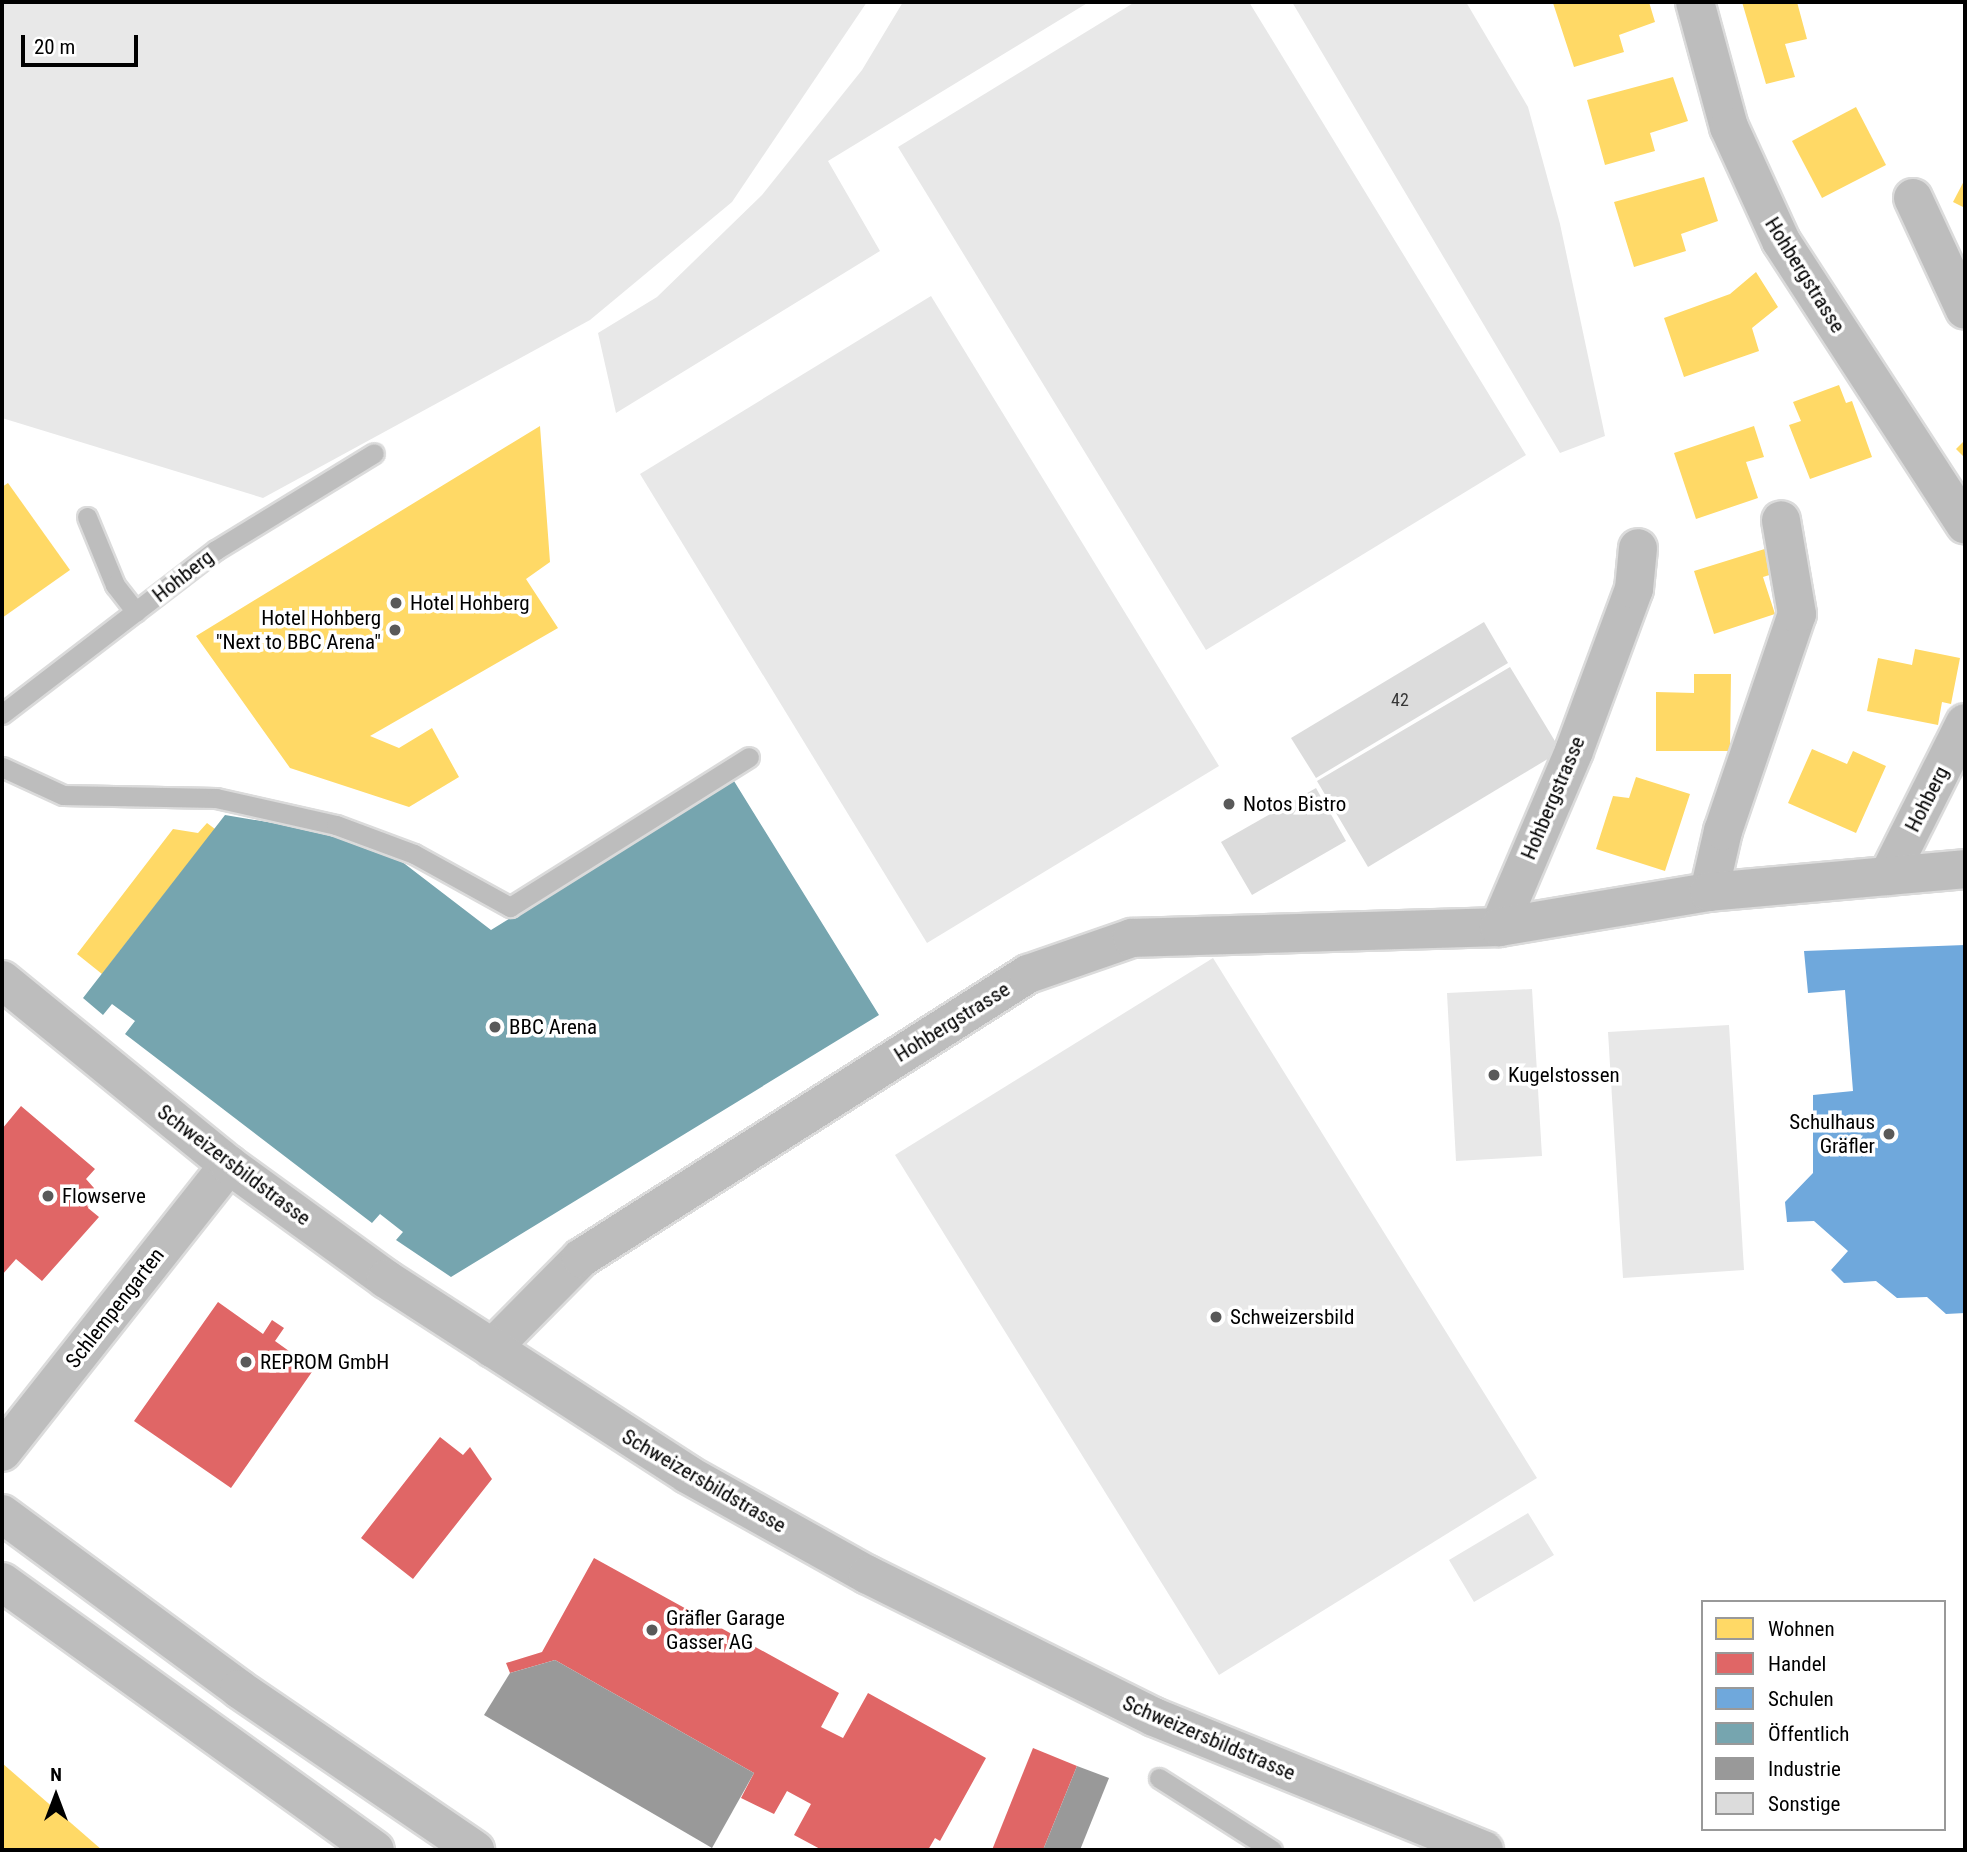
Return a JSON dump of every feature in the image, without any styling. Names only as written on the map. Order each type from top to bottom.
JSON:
[{"type":"main road","name":"Hohbergstrasse","points":[[1695,2],[1729,127],[1781,242],[1965,524]]},
{"type":"main road","points":[[1913,198],[1965,310]]},
{"type":"main road","points":[[1709,892],[1723,831],[1797,614],[1781,520]]},
{"type":"main road","name":"Hohbergstrasse","points":[[1499,927],[1574,751],[1634,589],[1638,548]]},
{"type":"main road","name":"Hohberg","points":[[1888,876],[1965,723]]},
{"type":"main road","name":"Hohbergstrasse","points":[[492,1348],[581,1258],[1028,974],[1132,938],[1499,927],[1709,892],[1965,869]]},
{"type":"main road","name":"Schweizersbildstrasse","points":[[2,980],[229,1165],[386,1279],[687,1474],[966,1625],[1174,1726],[1484,1850]]},
{"type":"main road","name":"Schlempengarten","points":[[2,1452],[229,1165]]},
{"type":"main road","points":[[2,1514],[239,1689],[475,1850]]},
{"type":"main road","points":[[2,1582],[375,1850]]},
{"type":"lane","name":"Hohberg","points":[[5,705],[136,612],[216,551],[374,453]]},
{"type":"lane","points":[[87,517],[115,585],[136,612]]},
{"type":"lane","points":[[2,767],[62,795],[216,798],[336,825],[414,854],[510,907],[749,757]]},
{"type":"lane","points":[[1159,1777],[1272,1850]]},
{"type":"shaded area","points":[[2,2],[867,2],[732,202],[590,320],[263,498],[2,418]]},
{"type":"shaded area","points":[[903,2],[1089,2],[828,161],[880,251],[616,413],[598,333],[657,297],[762,195],[862,70]]},
{"type":"shaded area","points":[[1135,2],[1249,2],[1526,455],[1206,650],[898,147]]},
{"type":"shaded area","points":[[1292,2],[1466,2],[1528,107],[1560,224],[1605,436],[1560,453]]},
{"type":"shaded area","points":[[931,296],[1219,766],[927,943],[640,474]]},
{"type":"shaded area","name":"Schweizersbild","points":[[1213,958],[1537,1478],[1219,1675],[895,1155]]},
{"type":"shaded area","name":"Kugelstossen","points":[[1532,989],[1542,1156],[1456,1161],[1447,993]]},
{"type":"shaded area","points":[[1729,1025],[1744,1270],[1623,1278],[1608,1032]]},
{"type":"shaded area","points":[[1528,1513],[1554,1555],[1474,1602],[1449,1560]]},
{"type":"building: Wohnen","points":[[1649,2],[1655,22],[1619,35],[1624,52],[1574,67],[1553,3]]},
{"type":"building: Wohnen","points":[[1742,2],[1797,2],[1807,39],[1785,44],[1795,77],[1766,84]]},
{"type":"building: Wohnen","points":[[1673,77],[1688,121],[1650,133],[1655,151],[1605,165],[1587,100]]},
{"type":"building: Wohnen","points":[[1856,107],[1886,165],[1822,198],[1792,141]]},
{"type":"building: Wohnen","points":[[1704,177],[1718,221],[1681,234],[1686,251],[1634,267],[1614,202]]},
{"type":"building: Wohnen","points":[[1965,179],[1965,208],[1953,202]]},
{"type":"building: Wohnen","points":[[1756,272],[1778,307],[1752,328],[1759,351],[1684,377],[1664,318],[1730,294]]},
{"type":"building: Wohnen","points":[[1839,385],[1846,403],[1852,401],[1872,457],[1810,479],[1789,425],[1801,421],[1793,402]]},
{"type":"building: Wohnen","name":"Hotel Hohberg","points":[[540,426],[550,562],[526,579],[558,628],[370,736],[399,748],[432,728],[459,777],[409,807],[290,768],[196,636]]},
{"type":"building: Wohnen","points":[[1754,426],[1764,457],[1746,462],[1758,498],[1696,519],[1674,453]]},
{"type":"building: Wohnen","points":[[1965,440],[1965,458],[1956,449]]},
{"type":"building: Wohnen","points":[[8,483],[70,570],[2,618],[2,487]]},
{"type":"building: Wohnen","points":[[1771,547],[1779,572],[1763,577],[1775,614],[1714,634],[1694,571]]},
{"type":"building: Wohnen","points":[[1915,649],[1960,658],[1951,704],[1942,702],[1938,725],[1867,711],[1878,658],[1912,665]]},
{"type":"building: Wohnen","points":[[1694,674],[1731,674],[1730,751],[1656,751],[1656,692],[1694,693]]},
{"type":"building: Wohnen","points":[[1812,749],[1847,764],[1853,751],[1886,766],[1856,833],[1788,803]]},
{"type":"building: Wohnen","points":[[1636,777],[1690,794],[1665,871],[1596,849],[1613,796],[1629,798]]},
{"type":"building: Wohnen","points":[[207,823],[215,829],[102,974],[77,954],[173,829],[198,833]]},
{"type":"building: Wohnen","points":[[2,1763],[102,1850],[2,1850]]},
{"type":"building: Handel","name":"Flowserve","points":[[21,1106],[95,1169],[86,1179],[94,1188],[88,1208],[99,1217],[42,1281],[16,1259],[2,1275],[2,1129]]},
{"type":"building: Handel","points":[[218,1302],[263,1334],[272,1320],[284,1328],[275,1341],[314,1369],[231,1488],[134,1421]]},
{"type":"building: Handel","points":[[440,1437],[463,1455],[470,1447],[492,1479],[413,1579],[361,1538]]},
{"type":"building: Handel","points":[[594,1558],[839,1693],[821,1727],[843,1738],[868,1693],[986,1758],[940,1841],[935,1838],[928,1850],[822,1850],[794,1835],[811,1804],[787,1791],[774,1814],[741,1798],[754,1773],[555,1660],[510,1673],[506,1663],[542,1652]]},
{"type":"building: Handel","points":[[1033,1748],[1077,1766],[1043,1850],[992,1850]]},
{"type":"building: Schulen","name":"Schulhaus Gräfler","points":[[1965,945],[1965,1313],[1946,1314],[1927,1297],[1897,1298],[1876,1281],[1844,1283],[1831,1270],[1848,1251],[1814,1221],[1787,1222],[1785,1202],[1813,1173],[1813,1095],[1853,1091],[1845,990],[1808,993],[1804,951]]},
{"type":"building: Öffentlich","name":"BBC Arena","points":[[734,781],[879,1015],[451,1277],[396,1240],[403,1232],[380,1214],[372,1223],[125,1034],[135,1021],[112,1004],[103,1015],[83,998],[225,815],[321,831],[401,861],[491,930]]},
{"type":"building: Industrie","points":[[555,1660],[754,1773],[712,1848],[484,1715],[510,1673]]},
{"type":"building: Industrie","points":[[1077,1766],[1109,1778],[1080,1850],[1043,1850]]},
{"type":"building: Sonstige","points":[[1484,622],[1508,663],[1316,778],[1291,738]]},
{"type":"building: Sonstige","points":[[1510,667],[1561,751],[1368,867],[1317,781]]},
{"type":"building: Sonstige","points":[[1316,788],[1346,841],[1252,895],[1221,842]]},
{"type":"place","name":"Hotel Hohberg","points":[[396,603]]},
{"type":"place","name":"Hotel Hohberg \"Next to BBC Arena\"","points":[[395,630]]},
{"type":"place","name":"Notos Bistro","points":[[1229,804]]},
{"type":"place","name":"BBC Arena","points":[[495,1027]]},
{"type":"place","name":"Kugelstossen","points":[[1494,1075]]},
{"type":"place","name":"Schulhaus Gräfler","points":[[1889,1134]]},
{"type":"place","name":"Flowserve","points":[[48,1196]]},
{"type":"place","name":"Schweizersbild","points":[[1216,1317]]},
{"type":"place","name":"REPROM GmbH","points":[[246,1362]]},
{"type":"place","name":"Gräfler Garage Gasser AG","points":[[652,1630]]}]
